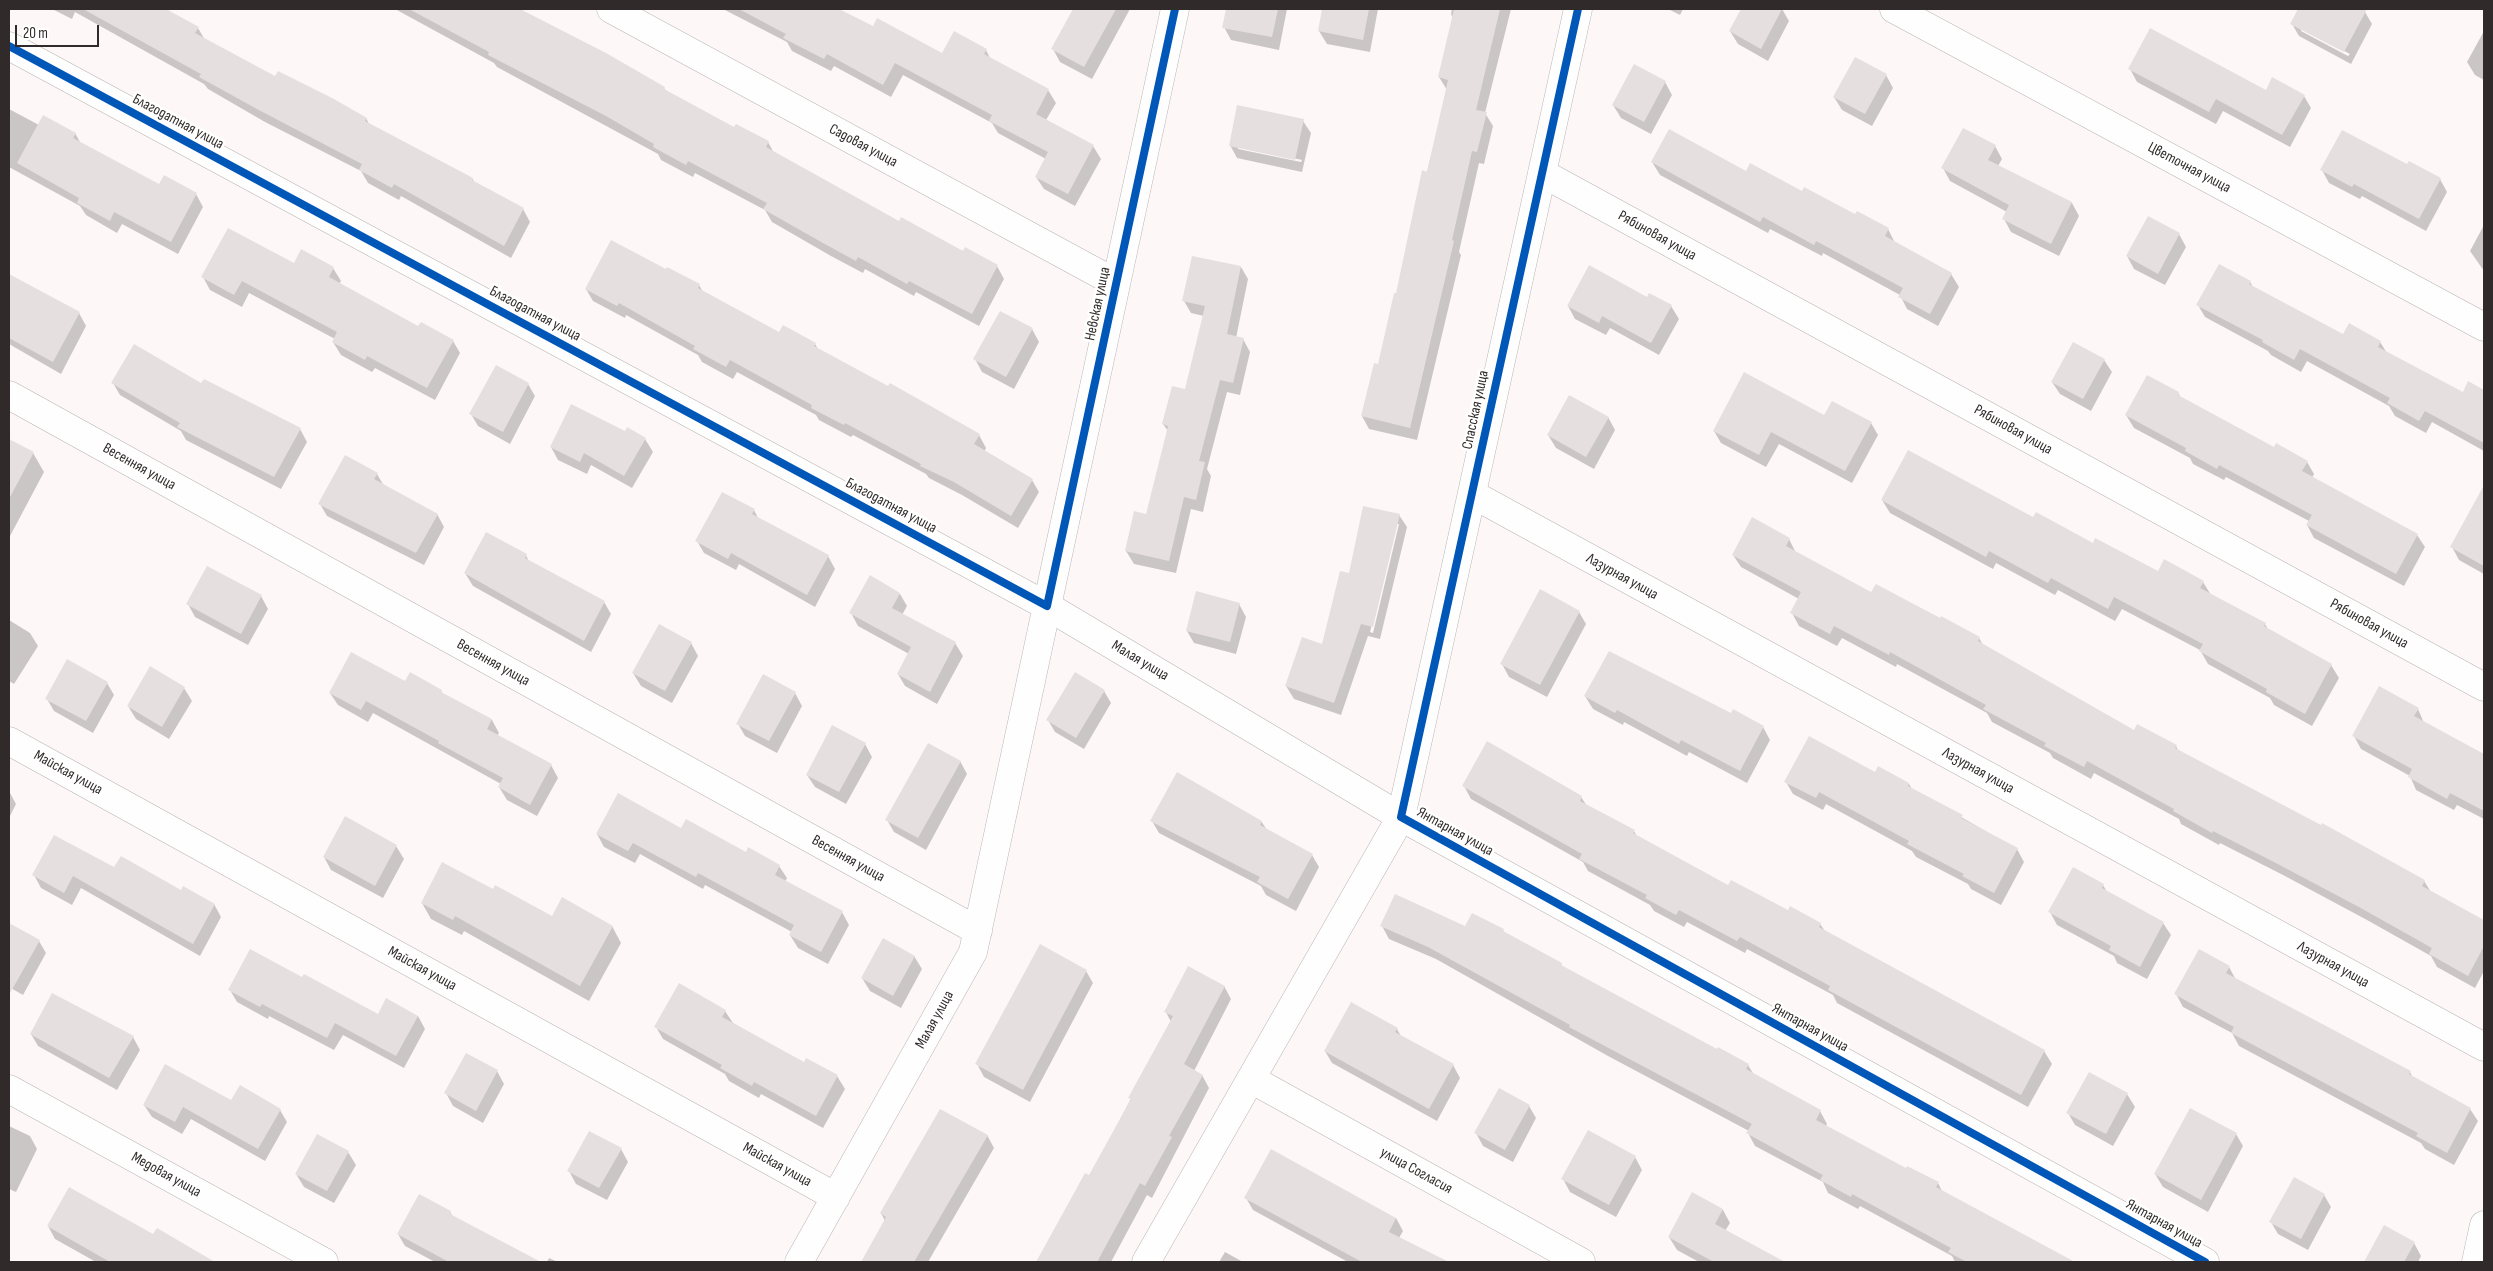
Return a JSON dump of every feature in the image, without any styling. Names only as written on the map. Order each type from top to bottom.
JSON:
[{"type":"street","name":"Садовая улица","points":[[610,9],[1116,282]]},
{"type":"street","name":"Невская улица","points":[[1047,606],[1175,9]]},
{"type":"street","name":"Спасская улица","points":[[1401,817],[1578,9]]},
{"type":"street","name":"Цветочная улица","points":[[1894,9],[2484,327]]},
{"type":"street","name":"Благодатная улица","points":[[9,46],[1047,606]]},
{"type":"street","name":"Рябиновая улица","points":[[1542,173],[2484,687]]},
{"type":"street","name":"Весенняя улица","points":[[9,395],[978,931]]},
{"type":"street","name":"Лазурная улица","points":[[1472,494],[2484,1047]]},
{"type":"street","name":"Малая улица","points":[[799,1262],[974,952],[1047,606],[1401,817]]},
{"type":"street","name":"Майская улица","points":[[9,741],[836,1197]]},
{"type":"street","points":[[1146,1262],[1401,817]]},
{"type":"street","name":"Янтарная улица","points":[[1401,817],[2205,1262]]},
{"type":"street","name":"улица Согласия","points":[[1251,1079],[1581,1262]]},
{"type":"street","name":"Медовая улица","points":[[9,1089],[324,1262]]},
{"type":"street","points":[[2476,1262],[2484,1225]]},
{"type":"building","points":[[83,9],[166,9],[199,27],[195,33],[275,76],[278,71],[334,99],[367,118],[365,121],[473,178],[472,180],[524,208],[504,246],[394,184],[392,188],[359,170],[362,164],[199,77],[201,74]]},
{"type":"building","points":[[409,9],[520,9],[606,53],[665,87],[664,89],[734,127],[736,124],[769,141],[766,147],[899,221],[901,217],[963,251],[965,247],[998,265],[972,314],[909,281],[907,284],[858,257],[856,261],[763,209],[767,203],[688,161],[686,165],[653,147],[654,144],[606,116],[488,55],[489,52]]},
{"type":"building","points":[[739,9],[839,9],[873,26],[877,18],[942,53],[954,31],[987,49],[984,54],[1049,89],[1036,114],[1094,145],[1068,194],[1035,177],[1048,152],[989,121],[992,115],[895,63],[883,85],[827,54],[824,59],[783,38],[786,34]]},
{"type":"building","points":[[1073,9],[1116,9],[1084,67],[1051,49]]},
{"type":"building","points":[[1226,9],[1278,9],[1272,37],[1222,28]]},
{"type":"building","points":[[1322,9],[1369,9],[1363,40],[1318,31]]},
{"type":"building","points":[[1454,9],[1500,9],[1476,110],[1487,112],[1477,152],[1472,151],[1452,240],[1454,241],[1410,428],[1361,416],[1374,363],[1378,364],[1394,293],[1396,293],[1422,170],[1427,172],[1448,80],[1438,77]]},
{"type":"building","points":[[1741,9],[1782,9],[1761,49],[1729,31]]},
{"type":"building","points":[[2298,9],[2367,9],[2344,52],[2290,24]]},
{"type":"building","points":[[2150,28],[2266,90],[2272,77],[2305,95],[2282,135],[2216,99],[2209,112],[2128,69]]},
{"type":"building","points":[[1855,57],[1887,74],[1865,114],[1833,97]]},
{"type":"building","points":[[1634,64],[1666,81],[1644,122],[1612,105]]},
{"type":"building","points":[[1237,105],[1304,119],[1295,160],[1229,146]]},
{"type":"building","points":[[43,115],[76,133],[73,138],[159,184],[164,175],[197,193],[171,242],[114,212],[110,221],[77,203],[79,198],[17,163]]},
{"type":"building","points":[[1963,128],[1996,145],[1988,160],[2072,202],[2051,244],[2002,219],[2009,205],[1941,168]]},
{"type":"building","points":[[1669,129],[1746,171],[1750,163],[1802,191],[1804,187],[1855,214],[1857,211],[1889,228],[1885,236],[1952,273],[1930,314],[1898,297],[1903,288],[1816,241],[1814,245],[1763,217],[1760,222],[1651,162]]},
{"type":"building","points":[[2342,130],[2407,164],[2409,161],[2441,178],[2419,219],[2354,184],[2352,187],[2320,170]]},
{"type":"building","points":[[2148,216],[2180,233],[2158,274],[2126,256]]},
{"type":"building","points":[[228,228],[294,263],[301,249],[334,267],[329,277],[418,326],[421,322],[454,340],[427,388],[367,356],[365,360],[332,342],[337,332],[242,281],[234,295],[201,277]]},
{"type":"building","points":[[611,240],[666,269],[667,267],[700,284],[698,288],[779,332],[783,325],[816,343],[814,346],[888,386],[890,383],[980,434],[974,444],[1033,479],[1011,516],[954,482],[920,466],[921,464],[845,423],[844,425],[811,408],[812,405],[730,360],[726,367],[693,349],[695,346],[619,303],[617,306],[585,289]]},
{"type":"building","points":[[1192,256],[1241,266],[1227,334],[1244,338],[1233,383],[1220,380],[1199,461],[1205,462],[1196,500],[1184,497],[1169,561],[1125,551],[1134,511],[1146,514],[1168,426],[1162,424],[1172,386],[1185,389],[1205,306],[1182,301]]},
{"type":"building","points":[[2219,264],[2251,281],[2249,284],[2343,334],[2349,323],[2381,341],[2378,347],[2463,392],[2468,381],[2484,390],[2484,443],[2425,411],[2419,421],[2387,403],[2390,398],[2300,349],[2294,360],[2262,342],[2263,340],[2196,305]]},
{"type":"building","points":[[1589,265],[1647,297],[1649,293],[1672,305],[1651,343],[1602,316],[1599,323],[1567,306]]},
{"type":"building","points":[[9,274],[80,312],[53,362],[9,338]]},
{"type":"building","points":[[1000,311],[1033,328],[1006,377],[973,359]]},
{"type":"building","points":[[2073,342],[2105,359],[2083,399],[2051,382]]},
{"type":"building","points":[[134,344],[201,383],[204,379],[301,428],[274,477],[177,427],[180,423],[111,383]]},
{"type":"building","points":[[496,365],[529,383],[503,432],[469,414]]},
{"type":"building","points":[[1744,372],[1824,415],[1832,401],[1872,422],[1845,471],[1771,432],[1759,455],[1713,431]]},
{"type":"building","points":[[2147,375],[2179,392],[2178,395],[2274,447],[2276,443],[2308,461],[2302,471],[2418,534],[2396,574],[2306,525],[2312,515],[2219,465],[2217,469],[2185,451],[2186,448],[2125,415]]},
{"type":"building","points":[[1569,395],[1609,417],[1586,457],[1547,435]]},
{"type":"building","points":[[571,404],[625,431],[627,427],[646,438],[624,476],[584,453],[580,462],[550,447]]},
{"type":"building","points":[[9,439],[34,452],[9,499]]},
{"type":"building","points":[[1908,450],[2033,517],[2036,512],[2093,543],[2095,538],[2158,571],[2164,559],[2204,581],[2200,588],[2266,623],[2264,626],[2332,664],[2305,714],[2266,692],[2267,689],[2199,651],[2203,644],[2114,597],[2108,609],[2051,578],[2048,583],[1989,551],[1986,557],[1881,500]]},
{"type":"building","points":[[345,455],[378,473],[374,479],[438,514],[416,553],[318,504]]},
{"type":"building","points":[[2484,485],[2484,566],[2450,547]]},
{"type":"building","points":[[722,492],[755,509],[752,514],[829,555],[807,595],[731,553],[728,559],[695,541]]},
{"type":"building","points":[[1363,506],[1400,514],[1373,627],[1361,624],[1334,703],[1285,686],[1302,637],[1322,644],[1340,571],[1349,573]]},
{"type":"building","points":[[1752,517],[1790,538],[1786,546],[1871,592],[1876,584],[1940,618],[1941,616],[1980,637],[1978,641],[2134,730],[2137,724],[2177,745],[2175,748],[2321,825],[2322,823],[2425,880],[2422,886],[2484,920],[2484,946],[2468,976],[2429,954],[2432,948],[2359,907],[2213,831],[2212,833],[2173,811],[2174,809],[2087,761],[2084,767],[2044,746],[2046,743],[1983,709],[1986,705],[1890,652],[1889,655],[1834,626],[1830,634],[1790,613],[1801,592],[1732,555]]},
{"type":"building","points":[[486,532],[527,554],[525,558],[605,601],[584,641],[464,573]]},
{"type":"building","points":[[207,566],[262,595],[241,634],[186,604]]},
{"type":"building","points":[[870,575],[900,593],[892,608],[956,642],[930,692],[897,674],[911,647],[849,613]]},
{"type":"building","points":[[1540,589],[1580,611],[1540,685],[1500,664]]},
{"type":"building","points":[[1196,591],[1240,603],[1230,642],[1186,631]]},
{"type":"building","points":[[659,624],[692,642],[665,691],[632,673]]},
{"type":"building","points":[[1609,651],[1731,713],[1733,709],[1764,726],[1740,771],[1681,740],[1679,744],[1617,710],[1615,713],[1584,696]]},
{"type":"building","points":[[351,652],[405,681],[410,672],[442,690],[441,692],[492,719],[487,729],[552,764],[530,805],[498,787],[503,778],[438,743],[439,741],[366,701],[361,710],[329,693]]},
{"type":"building","points":[[67,659],[108,682],[86,721],[45,699]]},
{"type":"building","points":[[150,666],[185,687],[162,727],[127,706]]},
{"type":"building","points":[[1075,672],[1105,690],[1076,738],[1046,720]]},
{"type":"building","points":[[763,674],[796,692],[769,741],[736,724]]},
{"type":"building","points":[[2379,686],[2419,708],[2414,716],[2484,754],[2484,811],[2450,793],[2447,799],[2408,777],[2412,769],[2352,736]]},
{"type":"building","points":[[832,725],[866,743],[839,792],[806,775]]},
{"type":"building","points":[[1809,736],[1875,772],[1878,766],[1909,783],[1908,786],[1963,815],[1961,818],[2018,848],[1994,893],[1962,876],[1964,874],[1907,844],[1909,841],[1819,792],[1816,798],[1784,782]]},
{"type":"building","points":[[1487,741],[1582,796],[1580,801],[1635,830],[1633,833],[1728,885],[1731,880],[1788,910],[1790,906],[1821,923],[1819,927],[2045,1050],[2021,1095],[1828,990],[1830,986],[1740,937],[1737,941],[1679,910],[1676,915],[1645,898],[1647,895],[1579,859],[1582,854],[1462,786]]},
{"type":"building","points":[[928,743],[961,761],[918,838],[885,820]]},
{"type":"building","points":[[1177,772],[1262,821],[1260,825],[1313,854],[1288,899],[1257,882],[1260,877],[1150,821]]},
{"type":"building","points":[[618,793],[681,828],[686,819],[746,852],[748,847],[780,865],[775,875],[843,911],[821,952],[789,935],[794,925],[698,873],[696,877],[633,843],[628,851],[596,834]]},
{"type":"building","points":[[345,816],[397,845],[375,886],[323,857]]},
{"type":"building","points":[[54,835],[114,867],[121,856],[181,890],[183,886],[215,904],[193,944],[73,876],[64,893],[32,875]]},
{"type":"building","points":[[442,862],[493,889],[495,885],[552,916],[562,897],[613,926],[580,986],[455,916],[453,920],[421,903]]},
{"type":"building","points":[[2073,867],[2104,884],[2102,888],[2164,922],[2140,967],[2109,950],[2111,946],[2048,912]]},
{"type":"building","points":[[1395,894],[1465,926],[1472,913],[1504,929],[1503,931],[1562,963],[1561,965],[1717,1049],[1718,1047],[1749,1064],[1746,1069],[1821,1110],[1816,1120],[1906,1168],[1907,1166],[1939,1182],[1936,1187],[2075,1262],[1967,1262],[1948,1252],[1951,1248],[1852,1194],[1851,1197],[1820,1180],[1823,1175],[1746,1133],[1752,1124],[1569,1027],[1570,1025],[1428,947],[1380,926]]},
{"type":"building","points":[[9,923],[40,940],[9,995]]},
{"type":"building","points":[[883,938],[915,956],[893,996],[861,978]]},
{"type":"building","points":[[1040,944],[1087,970],[1023,1090],[975,1064]]},
{"type":"building","points":[[250,949],[302,977],[304,974],[378,1014],[386,998],[418,1016],[396,1056],[335,1023],[327,1038],[262,1004],[260,1007],[228,990]]},
{"type":"building","points":[[2199,949],[2230,966],[2226,973],[2411,1071],[2409,1074],[2471,1108],[2447,1153],[2416,1136],[2418,1133],[2231,1033],[2234,1027],[2174,994]]},
{"type":"building","points":[[1188,966],[1225,986],[1184,1064],[1203,1075],[1169,1136],[1172,1137],[1145,1186],[1140,1183],[1097,1262],[1036,1262],[1085,1173],[1089,1175],[1131,1099],[1128,1098],[1173,1016],[1164,1012]]},
{"type":"building","points":[[679,983],[726,1010],[722,1017],[804,1062],[806,1058],[838,1075],[816,1116],[754,1082],[752,1086],[720,1068],[722,1065],[654,1027]]},
{"type":"building","points":[[52,993],[134,1036],[109,1078],[30,1034]]},
{"type":"building","points":[[1351,1002],[1398,1028],[1395,1032],[1454,1064],[1429,1109],[1324,1051]]},
{"type":"building","points":[[466,1053],[498,1070],[476,1111],[444,1093]]},
{"type":"building","points":[[165,1064],[231,1100],[240,1085],[281,1109],[258,1149],[183,1107],[175,1122],[143,1105]]},
{"type":"building","points":[[2089,1072],[2128,1093],[2106,1134],[2066,1113]]},
{"type":"building","points":[[1499,1088],[1530,1105],[1505,1150],[1474,1133]]},
{"type":"building","points":[[2190,1108],[2237,1133],[2201,1200],[2154,1174]]},
{"type":"building","points":[[940,1109],[988,1135],[914,1262],[861,1262],[886,1217],[880,1213]]},
{"type":"building","points":[[1588,1130],[1636,1156],[1609,1205],[1561,1179]]},
{"type":"building","points":[[589,1131],[622,1148],[599,1188],[567,1171]]},
{"type":"building","points":[[317,1134],[349,1151],[327,1191],[295,1174]]},
{"type":"building","points":[[1271,1149],[1396,1218],[1389,1232],[1449,1262],[1362,1262],[1244,1198]]},
{"type":"building","points":[[2294,1177],[2325,1194],[2301,1239],[2269,1222]]},
{"type":"building","points":[[69,1187],[153,1234],[157,1228],[215,1262],[110,1262],[47,1226]]},
{"type":"building","points":[[1692,1192],[1723,1209],[1715,1224],[1785,1262],[1714,1262],[1668,1237]]},
{"type":"building","points":[[419,1194],[451,1211],[450,1214],[541,1262],[449,1262],[397,1234]]},
{"type":"building","points":[[2384,1225],[2415,1242],[2404,1262],[2364,1262]]},
{"type":"cycle path","points":[[9,46],[1047,606],[1175,9]]},
{"type":"cycle path","points":[[1578,9],[1401,817],[2205,1262]]}]
